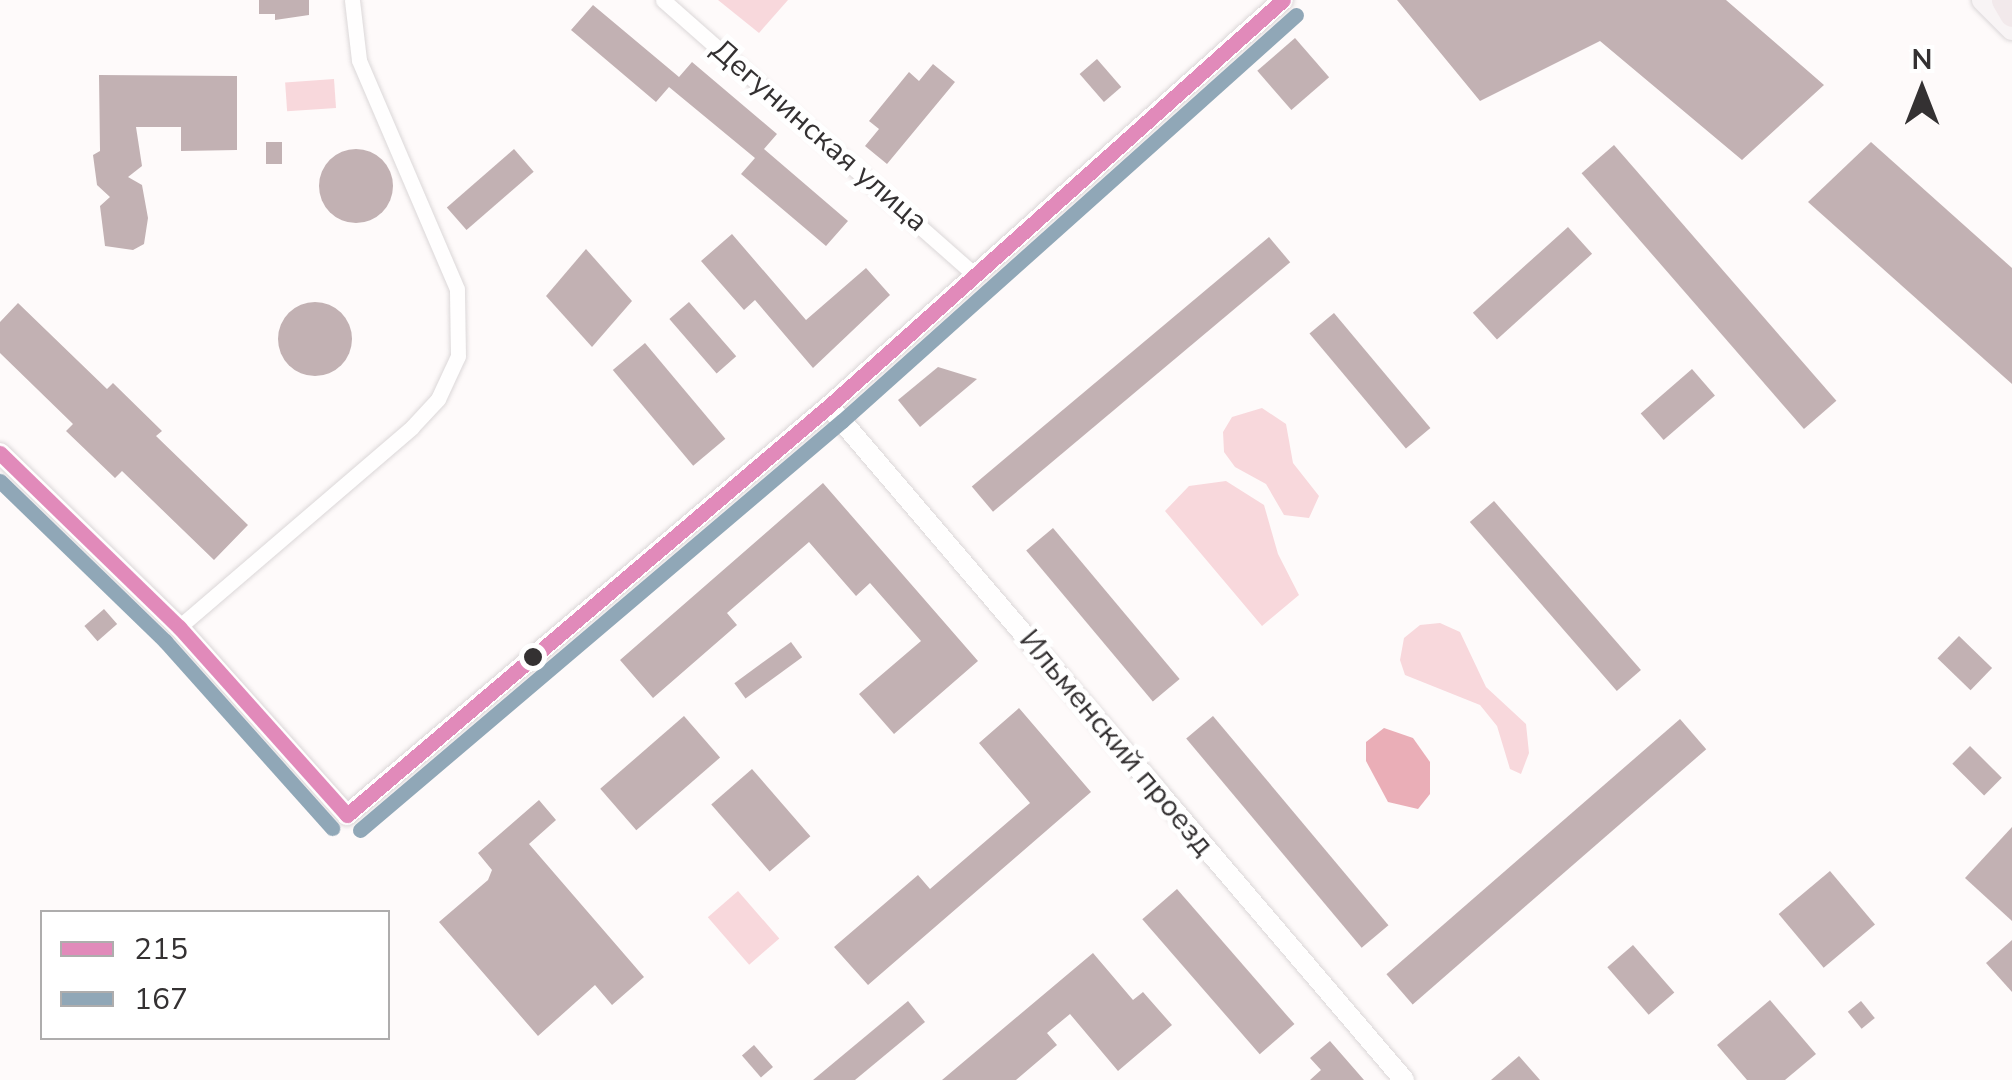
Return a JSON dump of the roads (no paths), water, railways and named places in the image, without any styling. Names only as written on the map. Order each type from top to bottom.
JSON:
[{"type":"main road","points":[[1984,0],[2012,29]]},
{"type":"main road","points":[[2004,0],[2012,14]]},
{"type":"street","points":[[179,627],[412,428],[438,399],[458,356],[457,289],[359,60],[352,0]]},
{"type":"street","name":"Дегунинская улица","points":[[664,0],[973,273]]},
{"type":"street","points":[[0,454],[179,627],[347,815],[828,406],[1283,0]]},
{"type":"street","name":"Ильменский проезд","points":[[828,406],[1404,1080]]}]
